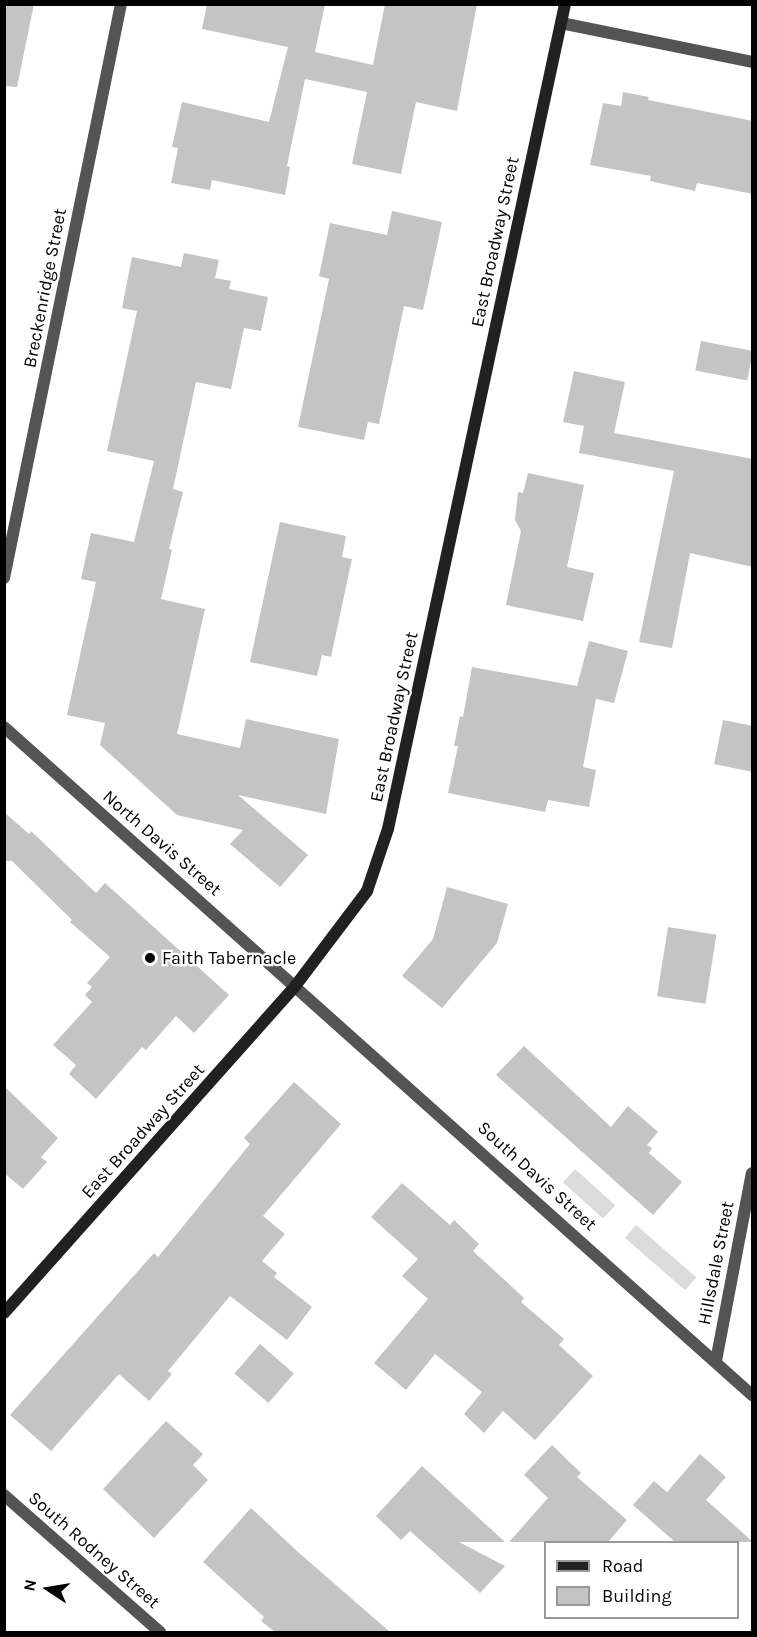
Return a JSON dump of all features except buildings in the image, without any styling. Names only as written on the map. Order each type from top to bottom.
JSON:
[{"type":"street","name":"Breckenridge Street","points":[[4,578],[121,4]]},
{"type":"street","name":"East Broadway Street","points":[[4,1313],[296,985],[367,891],[388,829],[565,4]]},
{"type":"street","points":[[561,23],[753,62]]},
{"type":"street","name":"North Davis Street","points":[[4,727],[296,985]]},
{"type":"street","name":"South Davis Street","points":[[296,985],[753,1395]]},
{"type":"street","name":"Hillsdale Street","points":[[716,1361],[753,1173]]},
{"type":"street","name":"South Rodney Street","points":[[4,1495],[160,1632]]},
{"type":"shaded area","points":[[575,1169],[615,1205],[603,1219],[563,1182]]},
{"type":"shaded area","points":[[636,1225],[696,1277],[685,1290],[625,1238]]},
{"type":"place","name":"Faith Tabernacle","points":[[150,958]]}]
